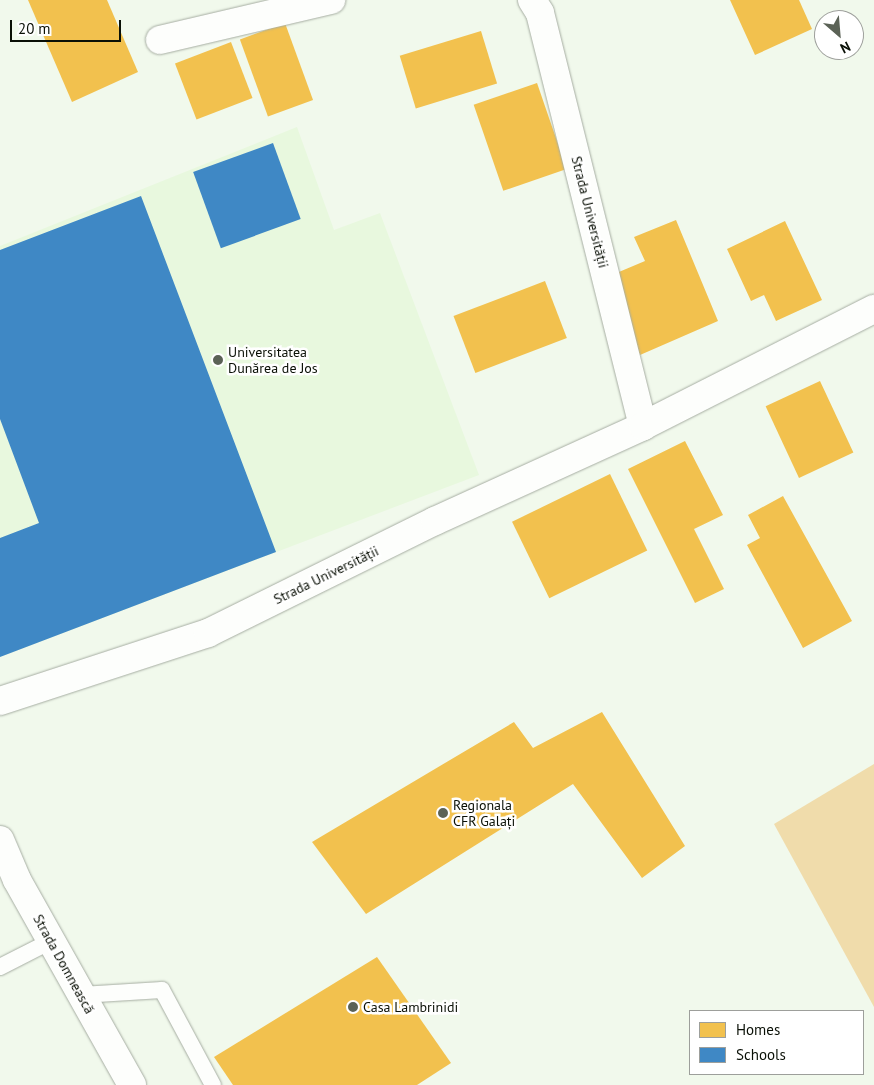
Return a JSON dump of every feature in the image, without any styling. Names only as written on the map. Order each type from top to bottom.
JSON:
[{"type":"street","points":[[160,40],[331,0]]},
{"type":"street","name":"Strada Universității","points":[[532,0],[540,13],[643,426]]},
{"type":"street","name":"Strada Universității","points":[[0,701],[208,633],[435,521],[643,426],[874,309]]},
{"type":"street","name":"Strada Domnească","points":[[0,840],[17,880],[132,1085]]},
{"type":"lane","points":[[0,967],[51,941]]},
{"type":"lane","points":[[81,995],[162,990],[213,1085]]},
{"type":"shaded area","name":"Universitatea Dunărea de Jos","points":[[297,127],[334,230],[380,213],[479,475],[0,657],[0,246]]},
{"type":"shaded area","points":[[874,764],[874,1007],[774,824]]},
{"type":"building: Homes","points":[[28,0],[107,0],[138,72],[72,102]]},
{"type":"building: Homes","points":[[730,0],[799,0],[812,29],[755,55]]},
{"type":"building: Homes","points":[[285,23],[313,100],[268,116],[240,39]]},
{"type":"building: Homes","points":[[481,31],[497,84],[416,108],[400,56]]},
{"type":"building: Homes","points":[[231,42],[253,98],[196,120],[175,64]]},
{"type":"building: Homes","points":[[537,83],[567,169],[503,191],[474,105]]},
{"type":"building: Homes","points":[[676,220],[718,321],[640,355],[607,277],[645,261],[634,237]]},
{"type":"building: Homes","points":[[785,221],[822,300],[776,321],[764,295],[751,301],[727,249]]},
{"type":"building: Homes","points":[[545,281],[567,338],[475,373],[454,316]]},
{"type":"building: Homes","points":[[820,381],[853,453],[799,478],[766,406]]},
{"type":"building: Homes","points":[[685,441],[723,515],[694,529],[724,589],[695,603],[628,469]]},
{"type":"building: Homes","points":[[610,474],[647,550],[549,598],[512,522]]},
{"type":"building: Homes","points":[[783,496],[852,621],[803,648],[747,545],[760,538],[748,515]]},
{"type":"building: Homes","name":"Regionala CFR Galați","points":[[602,712],[685,846],[642,878],[573,784],[366,914],[312,842],[514,722],[533,748]]},
{"type":"building: Homes","name":"Casa Lambrinidi","points":[[377,957],[451,1063],[417,1085],[233,1085],[214,1057]]},
{"type":"building: Schools","points":[[273,143],[301,219],[221,248],[193,172]]},
{"type":"building: Schools","points":[[141,196],[276,552],[0,657],[0,538],[39,523],[0,419],[0,250]]},
{"type":"place","name":"Universitatea Dunărea de Jos","points":[[218,360]]},
{"type":"place","name":"Regionala CFR Galați","points":[[443,813]]},
{"type":"place","name":"Casa Lambrinidi","points":[[353,1007]]}]
